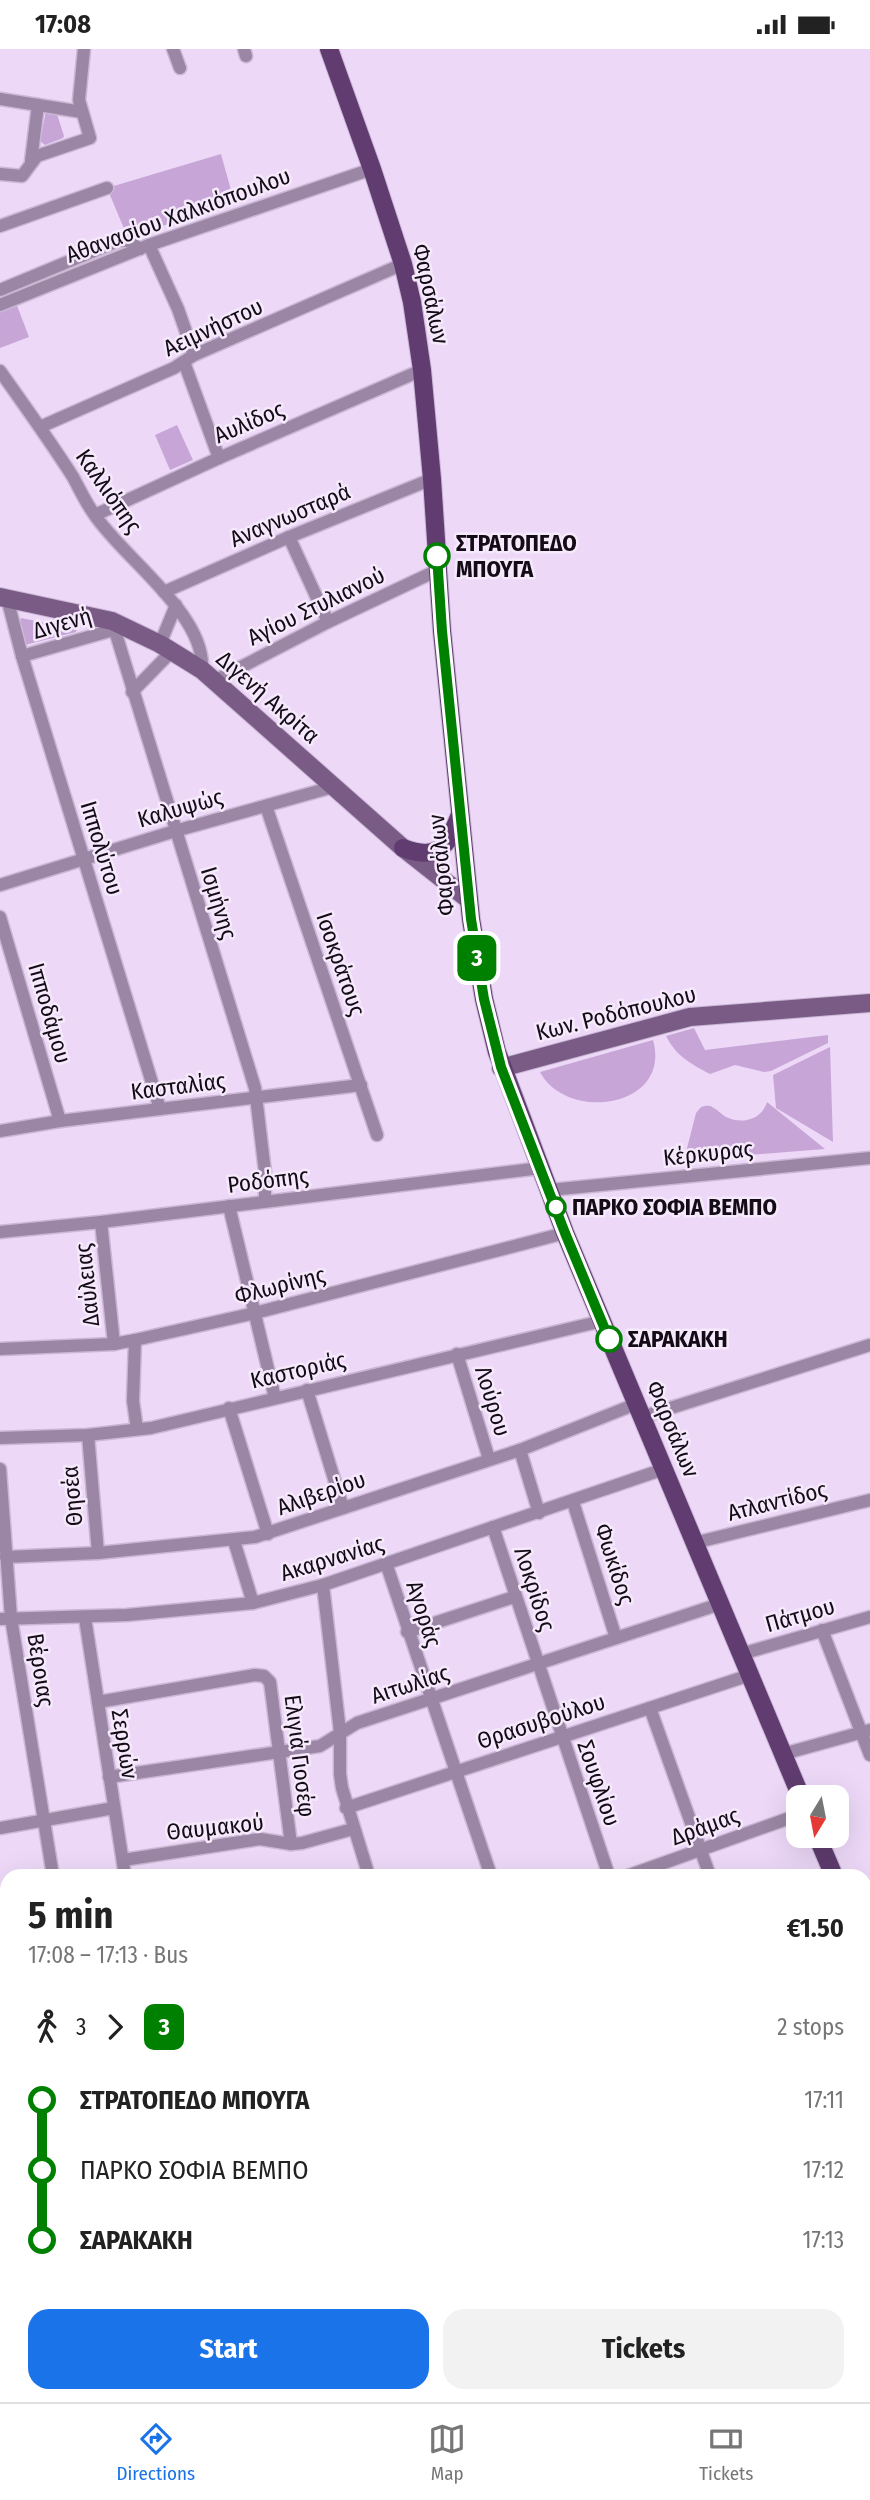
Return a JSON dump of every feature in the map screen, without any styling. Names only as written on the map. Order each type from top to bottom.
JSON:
[{"type":"main road","name":"Φαρσάλων","points":[[328,49],[372,169],[403,264],[412,302],[422,370],[442,631],[469,900],[484,999],[501,1067],[565,1233],[796,1785]]},
{"type":"main road","name":"Διγενή Ακρίτα","points":[[3,597],[113,626],[166,647],[208,675],[402,848],[469,900]]},
{"type":"main road","points":[[402,848],[426,855],[440,849],[461,813]]},
{"type":"main road","name":"Κων. Ροδόπουλου","points":[[501,1067],[699,1015],[870,1003]]},
{"type":"main road","points":[[822,1848],[831,1869]]},
{"type":"street","points":[[31,161],[42,154],[90,138],[78,93],[84,49]]},
{"type":"street","points":[[173,49],[180,68]]},
{"type":"street","points":[[0,99],[82,112]]},
{"type":"street","points":[[0,174],[22,176],[31,161],[38,105]]},
{"type":"street","name":"Αθανασίου Χαλκιόπουλου","points":[[0,305],[144,247],[372,169]]},
{"type":"street","points":[[0,226],[107,188]]},
{"type":"street","points":[[0,290],[118,241],[129,241],[144,247],[178,309],[189,358],[219,458]]},
{"type":"street","name":"Αειμνήστου","points":[[40,426],[403,264]]},
{"type":"street","name":"Αυλίδος","points":[[95,515],[422,370]]},
{"type":"street","name":"Καλλιόπης","points":[[0,371],[40,426],[110,535],[176,605],[199,646],[208,675]]},
{"type":"street","name":"Αναγνωσταρά","points":[[164,592],[289,537],[432,479]]},
{"type":"street","points":[[289,537],[328,622]]},
{"type":"street","name":"Αγίου Στυλιανού","points":[[208,675],[438,570]]},
{"type":"street","name":"Ιππολύτου","points":[[3,597],[160,1109]]},
{"type":"street","points":[[132,692],[166,647],[176,605]]},
{"type":"street","name":"Διγενή","points":[[22,656],[113,626]]},
{"type":"street","name":"Ισμήνης","points":[[113,626],[257,1098],[265,1172],[265,1201]]},
{"type":"street","name":"Καλυψώς","points":[[0,885],[175,831],[333,787]]},
{"type":"street","name":"Ισοκράτους","points":[[266,806],[377,1135]]},
{"type":"street","name":"Ιπποδάμου","points":[[0,916],[60,1121]]},
{"type":"street","name":"Κασταλίας","points":[[0,1131],[60,1121],[361,1085]]},
{"type":"street","name":"Κέρκυρας","points":[[550,1190],[870,1158]]},
{"type":"street","name":"Ροδόπης","points":[[0,1232],[541,1168]]},
{"type":"street","points":[[229,1206],[275,1398]]},
{"type":"street","name":"Δαύλειας","points":[[101,1222],[114,1344]]},
{"type":"street","name":"Φλωρίνης","points":[[0,1349],[114,1344],[135,1340],[255,1313],[565,1233]]},
{"type":"street","name":"Καστοριάς","points":[[0,1438],[88,1435],[137,1430],[602,1321]]},
{"type":"street","name":"Δαύλειας","points":[[135,1340],[133,1401],[137,1430]]},
{"type":"street","name":"Αλιβερίου","points":[[6,1557],[98,1553],[234,1541],[268,1534],[639,1411],[870,1345]]},
{"type":"street","name":"Λούρου","points":[[457,1354],[489,1459]]},
{"type":"street","points":[[307,1390],[343,1508]]},
{"type":"street","points":[[229,1408],[268,1534]]},
{"type":"street","name":"Θησέα","points":[[88,1435],[98,1553]]},
{"type":"street","points":[[520,1450],[539,1513]]},
{"type":"street","name":"Βέροιας","points":[[0,1469],[6,1557],[5,1618],[52,1869]]},
{"type":"street","name":"Ακαρνανίας","points":[[5,1618],[85,1618],[253,1603],[323,1585],[664,1469]]},
{"type":"street","name":"Ατλαντίδος","points":[[694,1543],[870,1500]]},
{"type":"street","name":"Φωκίδος","points":[[573,1501],[616,1638]]},
{"type":"street","name":"Λοκρίδος","points":[[493,1527],[538,1664]]},
{"type":"street","points":[[234,1541],[253,1603]]},
{"type":"street","name":"Αγοράς","points":[[386,1563],[489,1869]]},
{"type":"street","points":[[323,1585],[340,1732],[340,1773],[346,1808],[367,1869]]},
{"type":"street","points":[[407,1632],[514,1597]]},
{"type":"street","name":"Αιτωλίας","points":[[109,1777],[320,1746],[357,1723],[720,1604]]},
{"type":"street","name":"Πάτμου","points":[[741,1654],[870,1617]]},
{"type":"street","name":"Σερρών","points":[[85,1618],[124,1869]]},
{"type":"street","points":[[822,1630],[865,1731],[870,1755]]},
{"type":"street","name":"Σουφλίου","points":[[538,1664],[607,1869]]},
{"type":"street","name":"Ελιγιά Γιοσέφ","points":[[98,1702],[255,1675],[264,1677],[270,1682],[291,1844]]},
{"type":"street","name":"Θρασυβούλου","points":[[346,1808],[750,1675]]},
{"type":"street","points":[[650,1708],[707,1869]]},
{"type":"street","points":[[783,1754],[865,1731]]},
{"type":"street","points":[[0,1828],[114,1808]]},
{"type":"street","name":"Δράμας","points":[[648,1869],[786,1819]]},
{"type":"street","name":"Θαυμακού","points":[[123,1860],[260,1839],[302,1843],[353,1829]]},
{"type":"shaded area","points":[[46,111],[56,111],[64,136],[45,145],[40,141]]},
{"type":"shaded area","points":[[221,154],[234,201],[128,238],[107,188]]},
{"type":"shaded area","points":[[13,295],[29,337],[0,348],[0,300]]},
{"type":"shaded area","points":[[177,425],[193,460],[170,470],[155,435]]},
{"type":"shaded area","points":[[21,618],[77,629],[76,632],[25,645],[19,625]]},
{"type":"shaded area","points":[[694,1028],[705,1050],[828,1035],[828,1043],[771,1071],[764,1072],[735,1065],[710,1074],[679,1054],[666,1036]]},
{"type":"shaded area","points":[[653,1040],[655,1063],[647,1081],[633,1093],[614,1101],[593,1102],[572,1098],[553,1088],[540,1072]]},
{"type":"shaded area","points":[[830,1047],[833,1142],[776,1108],[773,1075]]},
{"type":"shaded area","points":[[767,1102],[825,1149],[684,1160],[696,1113],[701,1107],[711,1106],[726,1117],[745,1120],[761,1113]]},
{"type":"bus line","name":"3","points":[[437,556],[471,919],[484,999],[501,1067],[609,1339]]},
{"type":"place","name":"ΣΤΡΑΤΟΠΕΔΟ ΜΠΟΥΓΑ","points":[[437,556]]},
{"type":"place","name":"ΠΑΡΚΟ ΣΟΦΙΑ ΒΕΜΠΟ","points":[[556,1207]]},
{"type":"place","name":"ΣΑΡΑΚΑΚΗ","points":[[609,1339]]}]
